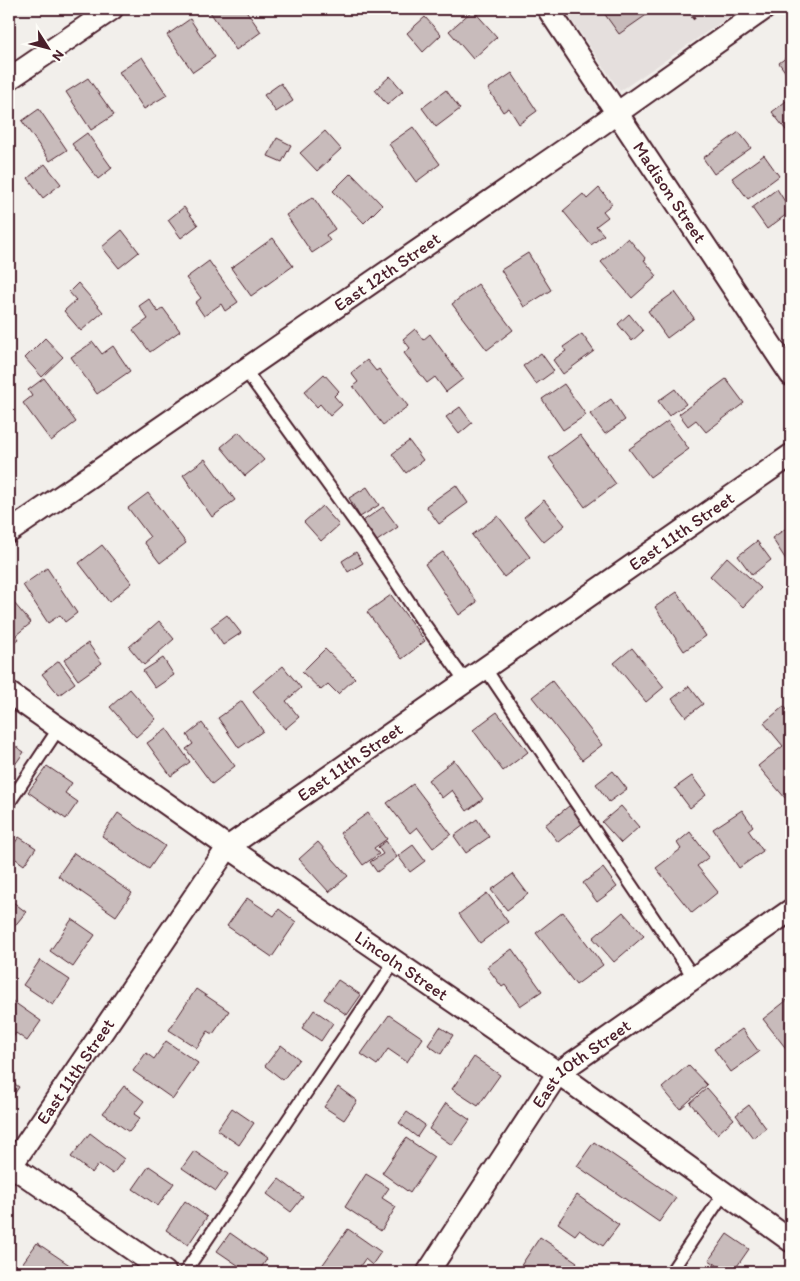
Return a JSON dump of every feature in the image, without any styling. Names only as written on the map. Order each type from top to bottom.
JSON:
[{"type":"street","points":[[9,79],[112,9]]},
{"type":"street","name":"Madison Street","points":[[548,9],[791,375]]},
{"type":"street","name":"East 12th Street","points":[[9,532],[618,112],[764,9]]},
{"type":"street","name":"East 11th Street","points":[[10,1166],[228,847],[791,456]]},
{"type":"street","name":"Lincoln Street","points":[[9,692],[228,847],[558,1073],[791,1241]]},
{"type":"street","name":"East 10th Street","points":[[428,1272],[558,1073],[791,910]]},
{"type":"street","points":[[10,1166],[165,1272]]},
{"type":"lane","points":[[245,370],[368,540],[420,618],[466,682]]},
{"type":"lane","points":[[485,668],[694,978]]},
{"type":"lane","points":[[9,803],[59,728]]},
{"type":"lane","points":[[185,1272],[395,961]]},
{"type":"lane","points":[[671,1272],[724,1193]]},
{"type":"path","points":[[687,10],[696,20]]},
{"type":"shaded area","points":[[564,9],[741,9],[620,91]]},
{"type":"building","points":[[208,9],[245,9],[261,32],[236,50]]},
{"type":"building","points":[[425,9],[438,9],[430,15]]},
{"type":"building","points":[[601,9],[655,9],[619,34]]},
{"type":"building","points":[[473,10],[497,37],[473,59],[449,31]]},
{"type":"building","points":[[425,17],[441,35],[423,52],[407,33]]},
{"type":"building","points":[[190,19],[215,57],[193,72],[167,35]]},
{"type":"building","points":[[791,54],[791,80],[779,63]]},
{"type":"building","points":[[142,57],[167,95],[144,109],[119,72]]},
{"type":"building","points":[[512,73],[537,111],[519,124],[509,108],[503,112],[488,89]]},
{"type":"building","points":[[390,76],[403,91],[387,105],[375,90]]},
{"type":"building","points":[[88,78],[114,115],[91,130],[66,92]]},
{"type":"building","points":[[281,83],[293,101],[276,112],[264,95]]},
{"type":"building","points":[[446,90],[460,109],[436,127],[422,108]]},
{"type":"building","points":[[790,98],[791,132],[789,134],[772,112]]},
{"type":"building","points":[[39,109],[67,150],[50,161],[22,121]]},
{"type":"building","points":[[413,127],[440,164],[416,182],[389,144]]},
{"type":"building","points":[[325,131],[341,149],[317,171],[300,153]]},
{"type":"building","points":[[739,132],[751,148],[714,174],[703,158]]},
{"type":"building","points":[[87,133],[112,168],[98,179],[72,144]]},
{"type":"building","points":[[277,138],[291,145],[282,162],[268,156]]},
{"type":"building","points":[[764,155],[779,176],[748,199],[732,178]]},
{"type":"building","points":[[45,164],[61,184],[43,198],[28,178]]},
{"type":"building","points":[[351,173],[382,205],[364,223],[333,191]]},
{"type":"building","points":[[599,188],[612,204],[603,211],[608,217],[596,226],[604,235],[591,245],[563,211],[583,194],[587,199]]},
{"type":"building","points":[[777,189],[791,211],[767,229],[752,208]]},
{"type":"building","points":[[313,197],[335,229],[326,235],[330,241],[312,253],[286,215]]},
{"type":"building","points":[[184,207],[198,225],[181,238],[168,220]]},
{"type":"building","points":[[122,230],[139,252],[119,268],[102,247]]},
{"type":"building","points":[[273,238],[293,266],[251,296],[231,268]]},
{"type":"building","points":[[628,238],[646,259],[644,260],[657,276],[632,298],[601,262]]},
{"type":"building","points":[[528,253],[551,290],[524,307],[501,270]]},
{"type":"building","points":[[209,261],[238,302],[225,311],[221,304],[204,316],[195,303],[201,298],[186,278]]},
{"type":"building","points":[[78,283],[103,312],[81,331],[64,311],[76,300],[69,292]]},
{"type":"building","points":[[478,284],[513,330],[487,350],[452,304]]},
{"type":"building","points":[[675,292],[694,318],[667,338],[648,311]]},
{"type":"building","points":[[149,299],[158,312],[163,308],[180,331],[150,352],[133,330],[148,319],[139,306]]},
{"type":"building","points":[[629,314],[643,331],[632,341],[618,324]]},
{"type":"building","points":[[415,329],[423,340],[430,334],[463,379],[446,392],[435,377],[427,383],[404,353],[410,348],[403,339]]},
{"type":"building","points":[[582,334],[594,351],[563,374],[553,360],[566,351],[563,347]]},
{"type":"building","points":[[45,338],[63,357],[42,377],[25,358]]},
{"type":"building","points":[[93,342],[102,354],[113,346],[130,371],[97,394],[71,357]]},
{"type":"building","points":[[541,353],[554,371],[536,384],[523,366]]},
{"type":"building","points":[[367,360],[376,371],[379,369],[408,406],[383,425],[353,386],[358,382],[351,373]]},
{"type":"building","points":[[324,374],[339,391],[334,396],[342,405],[330,416],[320,404],[317,407],[304,392]]},
{"type":"building","points":[[44,378],[76,422],[51,441],[23,403],[32,396],[28,390]]},
{"type":"building","points":[[726,379],[744,403],[706,432],[696,420],[688,426],[679,414]]},
{"type":"building","points":[[564,384],[586,415],[563,430],[542,399]]},
{"type":"building","points":[[675,389],[686,404],[669,416],[658,401]]},
{"type":"building","points":[[611,399],[625,420],[605,434],[590,414]]},
{"type":"building","points":[[460,407],[472,423],[459,434],[446,417]]},
{"type":"building","points":[[668,421],[689,449],[650,477],[629,449]]},
{"type":"building","points":[[239,432],[264,460],[245,476],[221,447]]},
{"type":"building","points":[[580,435],[616,484],[585,507],[549,458]]},
{"type":"building","points":[[409,441],[423,460],[406,473],[392,454]]},
{"type":"building","points":[[205,459],[235,500],[212,517],[183,475]]},
{"type":"building","points":[[456,485],[468,503],[439,524],[426,506]]},
{"type":"building","points":[[367,487],[379,505],[360,517],[349,498]]},
{"type":"building","points":[[148,493],[186,543],[160,563],[144,542],[150,537],[128,508]]},
{"type":"building","points":[[544,500],[565,525],[544,542],[524,517]]},
{"type":"building","points":[[322,506],[339,525],[321,541],[304,522]]},
{"type":"building","points":[[383,507],[398,527],[377,541],[363,521]]},
{"type":"building","points":[[498,516],[530,557],[504,577],[472,535]]},
{"type":"building","points":[[791,525],[791,565],[790,566],[772,538]]},
{"type":"building","points":[[757,541],[771,560],[752,575],[738,556]]},
{"type":"building","points":[[102,545],[132,583],[109,602],[79,563]]},
{"type":"building","points":[[356,552],[363,563],[348,572],[342,561]]},
{"type":"building","points":[[443,552],[477,602],[459,615],[425,564]]},
{"type":"building","points":[[727,557],[761,588],[743,607],[710,576]]},
{"type":"building","points":[[47,568],[77,613],[65,622],[60,615],[48,623],[23,585]]},
{"type":"building","points":[[677,592],[706,636],[684,651],[655,607]]},
{"type":"building","points":[[391,595],[425,641],[402,659],[367,612]]},
{"type":"building","points":[[14,603],[31,623],[16,635],[19,639],[9,647],[9,607]]},
{"type":"building","points":[[227,615],[241,633],[223,645],[211,627]]},
{"type":"building","points":[[159,621],[174,639],[144,665],[129,647]]},
{"type":"building","points":[[88,643],[102,663],[78,680],[64,660]]},
{"type":"building","points":[[632,648],[664,687],[646,702],[614,663]]},
{"type":"building","points":[[325,649],[355,678],[338,694],[328,684],[321,690],[302,672]]},
{"type":"building","points":[[163,658],[174,675],[155,688],[143,671]]},
{"type":"building","points":[[59,661],[75,683],[59,695],[42,674]]},
{"type":"building","points":[[283,666],[301,688],[286,701],[299,717],[285,729],[253,691]]},
{"type":"building","points":[[552,681],[602,745],[582,760],[532,697]]},
{"type":"building","points":[[689,686],[703,704],[686,717],[672,699]]},
{"type":"building","points":[[130,689],[156,719],[136,737],[110,707]]},
{"type":"building","points":[[242,701],[263,731],[239,748],[218,718]]},
{"type":"building","points":[[784,706],[791,715],[791,805],[758,766],[783,746],[764,723]]},
{"type":"building","points":[[497,712],[528,752],[503,771],[473,730]]},
{"type":"building","points":[[202,723],[235,766],[212,784],[186,749],[193,744],[187,735]]},
{"type":"building","points":[[167,729],[190,762],[171,776],[147,743]]},
{"type":"building","points":[[9,742],[24,752],[9,773]]},
{"type":"building","points":[[454,760],[483,799],[467,811],[452,790],[442,798],[428,780]]},
{"type":"building","points":[[47,766],[72,783],[65,793],[78,802],[66,819],[28,792]]},
{"type":"building","points":[[613,771],[627,789],[609,802],[596,784]]},
{"type":"building","points":[[692,776],[706,795],[690,808],[675,788]]},
{"type":"building","points":[[413,784],[451,834],[433,848],[417,827],[410,833],[387,803]]},
{"type":"building","points":[[569,806],[583,823],[558,842],[545,825]]},
{"type":"building","points":[[621,806],[639,827],[621,843],[602,822]]},
{"type":"building","points":[[742,810],[753,826],[748,830],[763,851],[739,868],[713,829]]},
{"type":"building","points":[[118,813],[165,846],[149,869],[102,836]]},
{"type":"building","points":[[368,813],[387,839],[374,848],[379,854],[363,865],[340,833]]},
{"type":"building","points":[[477,819],[489,837],[466,853],[454,836]]},
{"type":"building","points":[[690,832],[709,857],[697,866],[718,892],[692,913],[656,868],[681,849],[677,843]]},
{"type":"building","points":[[19,837],[36,848],[24,865],[9,854],[9,851]]},
{"type":"building","points":[[386,841],[397,857],[377,872],[370,862],[383,854],[378,847]]},
{"type":"building","points":[[318,842],[348,876],[329,892],[299,859]]},
{"type":"building","points":[[413,845],[425,861],[410,872],[398,856]]},
{"type":"building","points":[[74,853],[132,893],[116,916],[58,876]]},
{"type":"building","points":[[603,868],[617,887],[597,902],[583,883]]},
{"type":"building","points":[[513,874],[528,894],[507,910],[491,890]]},
{"type":"building","points":[[487,893],[508,922],[480,943],[459,914]]},
{"type":"building","points":[[247,898],[274,916],[279,909],[296,922],[272,957],[227,926]]},
{"type":"building","points":[[9,899],[26,912],[13,928],[9,924]]},
{"type":"building","points":[[563,912],[603,965],[576,985],[536,933]]},
{"type":"building","points":[[623,912],[644,936],[614,962],[593,938]]},
{"type":"building","points":[[72,919],[95,935],[73,967],[50,951]]},
{"type":"building","points":[[512,949],[542,991],[520,1006],[505,985],[502,987],[487,967]]},
{"type":"building","points":[[40,960],[70,980],[53,1005],[23,985]]},
{"type":"building","points":[[338,980],[361,995],[347,1015],[324,999]]},
{"type":"building","points":[[196,989],[229,1011],[213,1034],[208,1031],[197,1048],[169,1030]]},
{"type":"building","points":[[791,997],[791,1048],[788,1051],[763,1019]]},
{"type":"building","points":[[11,1000],[41,1021],[27,1041],[16,1033],[9,1043],[9,1004]]},
{"type":"building","points":[[314,1010],[333,1023],[321,1041],[302,1028]]},
{"type":"building","points":[[389,1015],[423,1038],[407,1062],[388,1049],[377,1065],[361,1054]]},
{"type":"building","points":[[440,1027],[453,1035],[441,1054],[428,1045]]},
{"type":"building","points":[[742,1029],[759,1052],[731,1072],[714,1049]]},
{"type":"building","points":[[166,1041],[198,1063],[173,1099],[133,1071],[146,1053],[154,1059]]},
{"type":"building","points":[[281,1045],[299,1059],[283,1080],[265,1066]]},
{"type":"building","points":[[474,1057],[500,1075],[478,1106],[452,1089]]},
{"type":"building","points":[[688,1065],[707,1085],[680,1109],[662,1088]]},
{"type":"building","points":[[9,1080],[19,1087],[9,1102]]},
{"type":"building","points":[[124,1086],[144,1101],[134,1114],[140,1118],[129,1132],[103,1113]]},
{"type":"building","points":[[338,1087],[357,1101],[344,1120],[324,1107]]},
{"type":"building","points":[[707,1088],[734,1119],[717,1134],[690,1103]]},
{"type":"building","points":[[446,1103],[470,1120],[452,1145],[429,1129]]},
{"type":"building","points":[[749,1105],[766,1128],[753,1138],[736,1115]]},
{"type":"building","points":[[232,1108],[254,1123],[239,1145],[217,1130]]},
{"type":"building","points":[[407,1112],[425,1125],[417,1137],[399,1123]]},
{"type":"building","points":[[90,1133],[124,1159],[113,1174],[99,1164],[92,1173],[71,1157]]},
{"type":"building","points":[[406,1138],[434,1157],[410,1193],[382,1173]]},
{"type":"building","points":[[594,1142],[676,1198],[659,1222],[577,1166]]},
{"type":"building","points":[[194,1151],[228,1174],[216,1191],[182,1168]]},
{"type":"building","points":[[149,1166],[174,1183],[158,1206],[133,1189]]},
{"type":"building","points":[[366,1174],[389,1188],[382,1198],[396,1207],[381,1231],[345,1207]]},
{"type":"building","points":[[279,1179],[303,1197],[291,1212],[267,1194]]},
{"type":"building","points":[[577,1195],[619,1225],[603,1246],[579,1230],[575,1235],[558,1223]]},
{"type":"building","points":[[185,1201],[207,1217],[188,1245],[166,1230]]},
{"type":"building","points":[[348,1229],[381,1252],[372,1265],[365,1259],[356,1272],[322,1272],[319,1270]]},
{"type":"building","points":[[230,1233],[267,1259],[258,1272],[248,1272],[217,1251]]},
{"type":"building","points":[[727,1234],[749,1249],[733,1272],[728,1272],[709,1260]]},
{"type":"building","points":[[540,1237],[577,1262],[570,1272],[528,1272],[520,1267]]},
{"type":"building","points":[[37,1243],[71,1266],[67,1272],[25,1272],[19,1268]]}]
